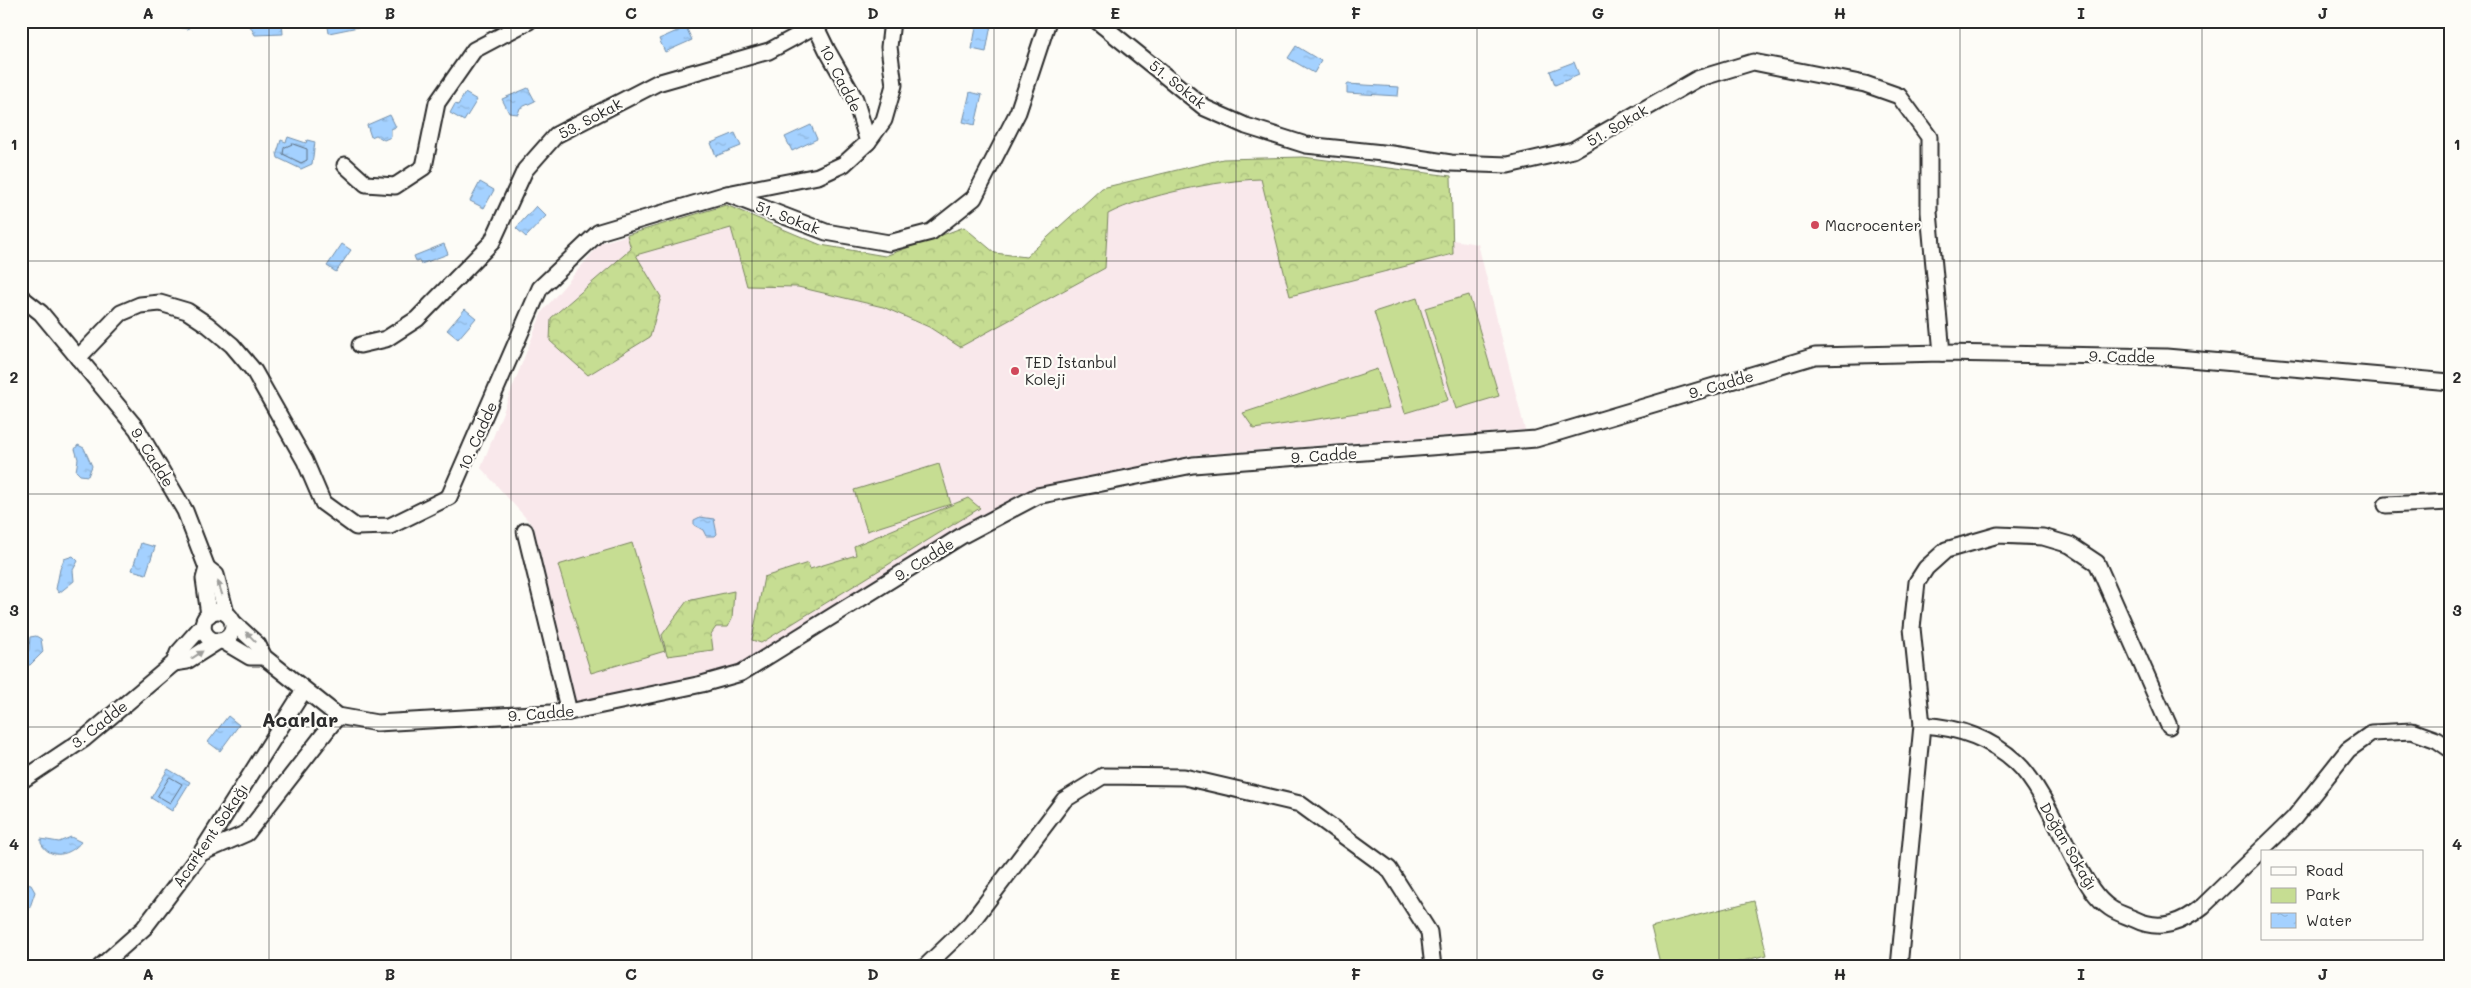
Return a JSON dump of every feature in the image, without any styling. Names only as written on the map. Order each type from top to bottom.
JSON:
[{"type":"street","points":[[345,165],[366,184],[394,186],[424,167],[437,103],[474,50],[529,21]]},
{"type":"street","points":[[868,142],[884,120],[894,85],[889,47],[892,21]]},
{"type":"street","name":"51. Sokak","points":[[727,194],[826,232],[889,243],[931,232],[974,198],[1018,112],[1048,21]]},
{"type":"street","name":"51. Sokak","points":[[1097,21],[1205,108],[1246,126],[1306,145],[1392,154],[1450,163],[1508,165],[1573,150],[1697,79],[1753,62],[1865,84],[1899,96],[1929,137],[1929,212],[1942,353]]},
{"type":"street","name":"10. Cadde","points":[[78,358],[121,313],[140,305],[160,303],[187,311],[208,324],[232,345],[254,371],[305,461],[323,503],[356,528],[390,526],[448,498],[540,288],[599,232],[727,194],[818,176],[844,164],[868,142],[855,99],[814,24]]},
{"type":"street","name":"53. Sokak","points":[[360,345],[386,339],[417,318],[492,242],[525,170],[556,135],[656,83],[769,51],[814,24]]},
{"type":"street","points":[[21,297],[41,313],[78,358]]},
{"type":"street","name":"9. Cadde","points":[[264,657],[338,716],[377,723],[569,712],[702,684],[741,673],[963,535],[1037,496],[1193,465],[1536,439],[1815,356],[1942,353],[2166,357],[2450,382]]},
{"type":"street","name":"9. Cadde","points":[[78,358],[137,429],[158,462],[185,510],[207,568]]},
{"type":"street","points":[[2386,505],[2450,502]]},
{"type":"street","points":[[525,531],[569,712]]},
{"type":"street","points":[[1899,967],[1922,725],[1912,628],[1917,582],[1926,568],[1946,550],[1998,536],[2043,537],[2070,545],[2097,562],[2169,726]]},
{"type":"street","points":[[229,618],[216,575],[207,568],[204,579],[206,620],[206,636],[220,641],[250,657],[264,657],[258,645],[229,618],[214,612],[206,620],[178,653],[174,663],[188,661],[220,641],[232,634],[229,618]]},
{"type":"street","name":"3. Cadde","points":[[21,781],[84,739],[174,663]]},
{"type":"street","name":"Acarkent Sokağı","points":[[100,967],[144,928],[201,853],[304,690]]},
{"type":"street","points":[[201,853],[247,833],[338,716]]},
{"type":"street","name":"Doğan Sokağı","points":[[1922,725],[1943,726],[1981,738],[1997,746],[2017,763],[2039,793],[2090,889],[2110,908],[2142,923],[2162,927],[2188,918],[2204,906],[2261,850]]},
{"type":"street","name":"Doğan Sokağı","points":[[2261,850],[2294,818],[2348,750],[2372,734],[2412,730],[2437,740],[2450,749]]},
{"type":"street","points":[[925,967],[970,924],[1064,800],[1103,776],[1184,777],[1300,804],[1389,869],[1429,932],[1433,967]]},
{"type":"shaded area","name":"TED İstanbul Koleji","points":[[1303,157],[1451,176],[1453,240],[1478,244],[1525,430],[1192,455],[1021,493],[738,666],[576,702],[534,527],[481,468],[542,312],[601,243],[726,205],[821,245],[885,256],[964,227],[995,253],[1026,257],[1102,188],[1223,159]]},
{"type":"green space","points":[[1303,157],[1451,176],[1453,254],[1290,296],[1261,179],[1225,182],[1161,195],[1123,207],[1108,214],[1105,268],[960,347],[929,327],[883,307],[798,287],[747,286],[731,228],[636,255],[661,297],[650,337],[588,375],[550,341],[551,318],[631,249],[627,235],[726,205],[821,245],[885,256],[964,227],[995,253],[1026,257],[1102,188],[1223,159]]},
{"type":"green space","points":[[1469,295],[1499,396],[1456,409],[1425,308]]},
{"type":"green space","points":[[1417,298],[1448,400],[1405,413],[1374,312]]},
{"type":"green space","points":[[1377,369],[1389,408],[1254,429],[1243,413]]},
{"type":"green space","points":[[939,464],[951,504],[867,531],[854,490]]},
{"type":"green space","points":[[968,498],[980,508],[761,643],[752,640],[764,577],[808,563],[810,569],[856,555],[854,546]]},
{"type":"green space","points":[[632,543],[665,651],[591,673],[558,565]]},
{"type":"green space","points":[[734,591],[732,619],[728,627],[716,627],[711,634],[713,650],[667,656],[662,635],[687,601]]},
{"type":"green space","points":[[1754,901],[1767,955],[1718,967],[1661,967],[1651,927]]},
{"type":"water","points":[[162,21],[190,21],[188,29],[162,24]]},
{"type":"water","points":[[257,21],[282,21],[283,34],[255,35],[250,26]]},
{"type":"water","points":[[327,21],[362,21],[363,26],[329,33]]},
{"type":"water","points":[[977,22],[991,25],[986,52],[972,49]]},
{"type":"water","points":[[686,27],[692,40],[665,52],[659,39]]},
{"type":"water","points":[[1296,46],[1321,61],[1314,73],[1288,58]]},
{"type":"water","points":[[1574,62],[1579,75],[1555,85],[1550,71]]},
{"type":"water","points":[[1347,84],[1399,87],[1398,96],[1347,93]]},
{"type":"water","points":[[528,88],[535,101],[520,108],[518,114],[509,113],[502,99]]},
{"type":"water","points":[[970,92],[982,95],[975,125],[963,122]]},
{"type":"water","points":[[465,93],[477,100],[464,121],[450,113],[455,104],[458,105]]},
{"type":"water","points":[[390,115],[396,127],[391,129],[391,137],[384,140],[376,135],[371,137],[367,125]]},
{"type":"water","points":[[811,125],[817,139],[792,151],[785,137]]},
{"type":"water","points":[[735,133],[741,146],[716,156],[711,143]]},
{"type":"water","points":[[288,137],[306,143],[307,140],[315,142],[312,164],[301,169],[278,158],[277,153],[281,140],[286,142]]},
{"type":"water","points":[[480,182],[494,190],[484,208],[470,201]]},
{"type":"water","points":[[536,206],[546,216],[526,237],[516,228]]},
{"type":"water","points":[[342,244],[351,250],[336,272],[327,266]]},
{"type":"water","points":[[444,244],[448,254],[421,264],[419,260],[416,261],[414,256]]},
{"type":"water","points":[[465,309],[476,318],[458,339],[447,330]]},
{"type":"water","points":[[78,445],[84,448],[92,466],[88,476],[80,475],[76,471],[78,459],[75,449]]},
{"type":"water","points":[[700,517],[714,519],[717,534],[715,536],[706,536],[703,530],[694,525],[694,520]]},
{"type":"water","points":[[141,543],[155,547],[146,574],[132,570]]},
{"type":"water","points":[[73,556],[78,561],[73,570],[74,581],[59,593],[56,589],[60,569],[64,559]]},
{"type":"water","points":[[36,636],[41,639],[43,652],[30,665],[26,665],[23,660],[29,650],[30,637]]},
{"type":"water","points":[[228,716],[239,725],[220,751],[208,742]]},
{"type":"water","points":[[168,769],[190,782],[172,811],[151,798]]},
{"type":"water","points":[[71,837],[81,842],[72,850],[61,854],[50,852],[41,843],[41,839],[59,842]]},
{"type":"water","points":[[21,883],[31,885],[35,892],[29,910],[21,918]]},
{"type":"place","name":"Macrocenter","points":[[1815,225]]},
{"type":"place","name":"TED İstanbul Koleji","points":[[1015,371]]},
{"type":"district","name":"Acarlar","points":[[300,719]]}]
